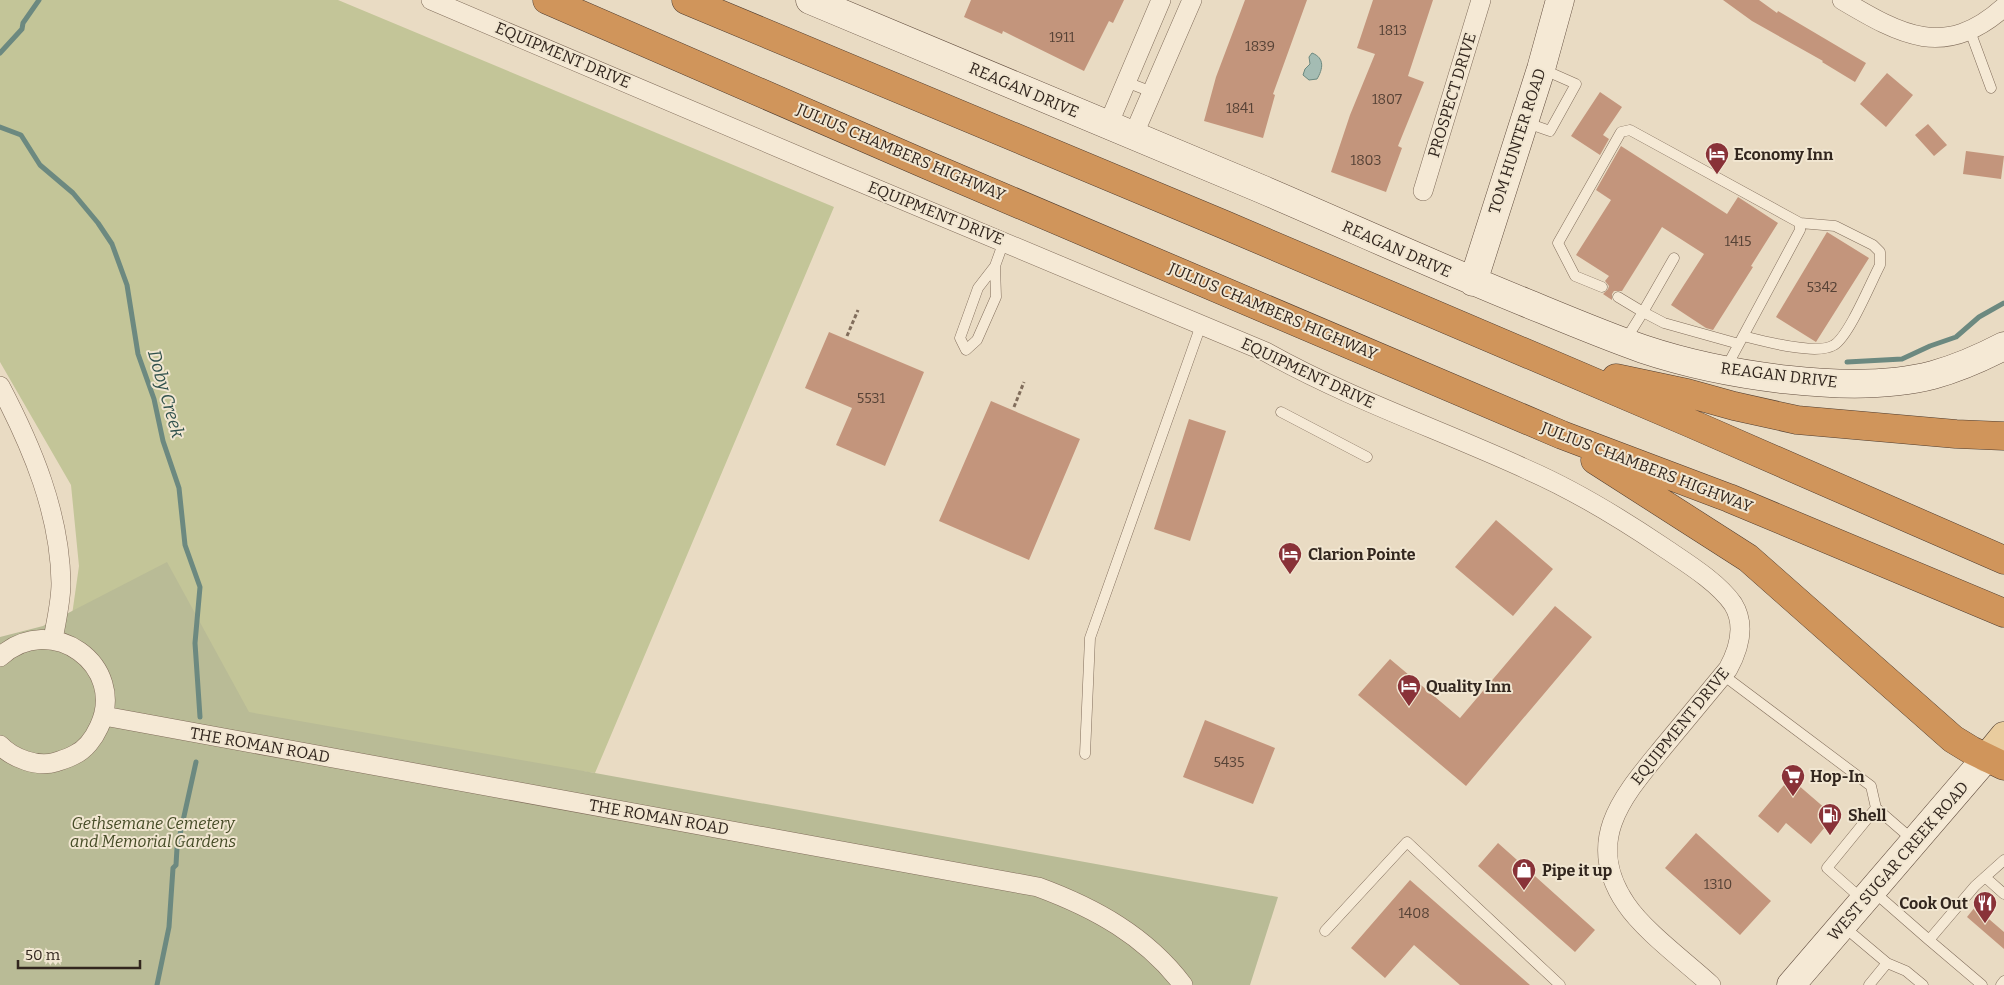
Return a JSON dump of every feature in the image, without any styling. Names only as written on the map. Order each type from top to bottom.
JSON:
[{"type":"highway","name":"JULIUS CHAMBERS HIGHWAY","points":[[546,0],[1540,425],[1729,498],[2004,613]]},
{"type":"highway","points":[[686,0],[1216,221],[2004,560]]},
{"type":"highway","points":[[1553,365],[1687,393],[1797,420],[1956,434],[2004,436]]},
{"type":"highway","points":[[1540,425],[1748,558],[1952,739],[1995,762]]},
{"type":"main road","name":"WEST SUGAR CREEK ROAD","points":[[1995,762],[2004,736]]},
{"type":"street","name":"EQUIPMENT DRIVE","points":[[431,0],[1266,352],[1330,386],[1529,470],[1580,495],[1629,524],[1677,556],[1725,593],[1734,606],[1739,622],[1740,638],[1736,654],[1723,675],[1627,792],[1613,820],[1608,841],[1608,860],[1611,872],[1626,903],[1640,921],[1711,985]]},
{"type":"street","name":"REAGAN DRIVE","points":[[810,0],[1262,190],[1473,282],[1624,342],[1672,358],[1725,370],[1826,383],[1900,381],[1932,376],[1965,365],[2004,346]]},
{"type":"street","points":[[1108,125],[1161,0]]},
{"type":"street","points":[[1133,136],[1192,0]]},
{"type":"street","name":"PROSPECT DRIVE","points":[[1423,191],[1481,0]]},
{"type":"street","name":"TOM HUNTER ROAD","points":[[1473,282],[1560,0]]},
{"type":"street","points":[[1842,0],[1882,24],[1916,36],[1948,36],[1970,31],[1990,20],[2004,8]]},
{"type":"street","points":[[0,386],[32,451],[56,530],[61,584],[53,640]]},
{"type":"street","points":[[0,657],[11,647],[34,639],[58,640],[80,651],[97,669],[105,692],[104,716],[94,738],[75,755],[52,763],[28,762],[6,751],[0,745]]},
{"type":"street","name":"THE ROMAN ROAD","points":[[104,716],[1038,887],[1072,900],[1122,926],[1150,948],[1183,985]]},
{"type":"street","name":"WEST SUGAR CREEK ROAD","points":[[1791,985],[1914,841],[1995,762]]},
{"type":"lane","points":[[1970,31],[1991,88]]},
{"type":"lane","points":[[1523,122],[1550,131],[1576,84],[1540,69]]},
{"type":"lane","points":[[1126,82],[1152,92]]},
{"type":"lane","points":[[1602,287],[1575,276],[1558,243],[1621,132],[1630,130],[1800,224],[1835,226],[1873,245],[1880,252],[1880,265],[1845,333],[1834,346],[1817,348],[1785,346],[1741,340],[1664,323],[1618,297]]},
{"type":"lane","points":[[1725,370],[1800,230],[1800,224]]},
{"type":"lane","points":[[995,266],[996,297],[977,340],[966,350],[960,338],[978,288],[995,266],[1004,241]]},
{"type":"lane","points":[[1624,342],[1674,258]]},
{"type":"lane","points":[[1086,754],[1090,638],[1201,325]]},
{"type":"lane","points":[[1281,412],[1366,457]]},
{"type":"lane","points":[[1723,675],[1871,786],[1876,808],[1914,841]]},
{"type":"lane","points":[[1876,808],[1827,868],[1928,940],[1982,985]]},
{"type":"lane","points":[[1325,931],[1407,842],[1560,985]]},
{"type":"lane","points":[[1928,940],[1985,877],[2004,860]]},
{"type":"lane","points":[[1985,877],[2004,894]]},
{"type":"lane","points":[[1842,926],[1887,963],[1906,971],[1923,985]]},
{"type":"lane","points":[[1869,985],[1887,963]]},
{"type":"lane","points":[[2000,985],[2004,981]]},
{"type":"path","points":[[847,336],[858,310]]},
{"type":"path","points":[[1014,407],[1024,382]]},
{"type":"green space","points":[[0,0],[338,0],[834,207],[595,773],[213,721],[71,622],[79,566],[71,485],[0,362]]},
{"type":"green space","name":"Gethsemane Cemetery and Memorial Gardens","points":[[167,562],[249,712],[1278,897],[1250,985],[0,985],[0,637],[43,626]]},
{"type":"shaded area","points":[[1312,53],[1319,58],[1322,64],[1317,79],[1309,80],[1303,75],[1305,69],[1310,64],[1309,57]]},
{"type":"building","points":[[971,0],[1124,0],[1113,23],[1109,21],[1084,71],[1003,31],[1002,34],[964,17]]},
{"type":"building","points":[[1245,0],[1307,0],[1273,94],[1275,95],[1263,138],[1204,121],[1216,77]]},
{"type":"building","points":[[1373,0],[1433,0],[1408,76],[1424,82],[1398,146],[1402,148],[1386,192],[1331,172],[1350,115],[1375,54],[1357,48]]},
{"type":"building","points":[[1723,0],[1759,0],[1777,13],[1778,11],[1866,63],[1855,82],[1823,61],[1752,21]]},
{"type":"building","points":[[1887,73],[1913,95],[1886,127],[1860,104]]},
{"type":"building","points":[[1600,92],[1622,107],[1603,135],[1609,139],[1600,155],[1571,136]]},
{"type":"building","points":[[1928,124],[1947,145],[1934,156],[1915,135]]},
{"type":"building","points":[[1621,146],[1727,214],[1738,197],[1778,223],[1713,330],[1706,328],[1671,305],[1704,254],[1662,227],[1622,291],[1614,291],[1612,300],[1603,294],[1609,286],[1605,281],[1609,276],[1576,255],[1611,200],[1596,190]]},
{"type":"building","points":[[1966,151],[2004,156],[2001,179],[1963,174]]},
{"type":"building","points":[[1827,232],[1869,258],[1816,342],[1776,317]]},
{"type":"building","points":[[829,332],[924,372],[885,466],[836,445],[852,408],[805,388]]},
{"type":"building","points":[[991,401],[1080,439],[1029,560],[939,521]]},
{"type":"building","points":[[1189,419],[1226,431],[1190,541],[1154,529]]},
{"type":"building","points":[[1496,520],[1553,569],[1513,616],[1455,567]]},
{"type":"building","name":"Quality Inn","points":[[1555,606],[1592,637],[1466,786],[1358,695],[1390,659],[1460,718]]},
{"type":"building","points":[[1205,720],[1275,748],[1253,804],[1183,777]]},
{"type":"building","name":"Hop-In","points":[[1790,778],[1834,816],[1811,844],[1786,823],[1778,833],[1758,816]]},
{"type":"building","points":[[1696,833],[1771,901],[1740,935],[1665,868]]},
{"type":"building","points":[[1498,843],[1595,930],[1575,952],[1478,866]]},
{"type":"building","points":[[1410,880],[1530,985],[1460,985],[1414,945],[1385,978],[1351,948]]},
{"type":"building","name":"Cook Out","points":[[1975,907],[2004,932],[2004,949],[1967,917]]},
{"type":"waterway","points":[[0,53],[22,29],[23,23],[39,0]]},
{"type":"waterway","name":"Doby Creek","points":[[0,127],[21,135],[40,165],[73,193],[98,223],[112,244],[127,285],[138,354],[154,399],[163,441],[179,488],[185,545],[200,587],[195,643],[200,717]]},
{"type":"waterway","points":[[1847,362],[1902,359],[1956,337],[1979,317],[2004,303]]},
{"type":"waterway","name":"Doby Creek","points":[[157,985],[169,927],[173,868],[176,865],[177,848],[196,762]]},
{"type":"place","name":"Economy Inn","points":[[1717,175]]},
{"type":"place","name":"Clarion Pointe","points":[[1290,575]]},
{"type":"place","name":"Quality Inn","points":[[1409,707]]},
{"type":"place","name":"Hop-In","points":[[1793,797]]},
{"type":"place","name":"Shell","points":[[1830,836]]},
{"type":"place","name":"Pipe it up","points":[[1524,891]]},
{"type":"place","name":"Cook Out","points":[[1985,924]]}]
